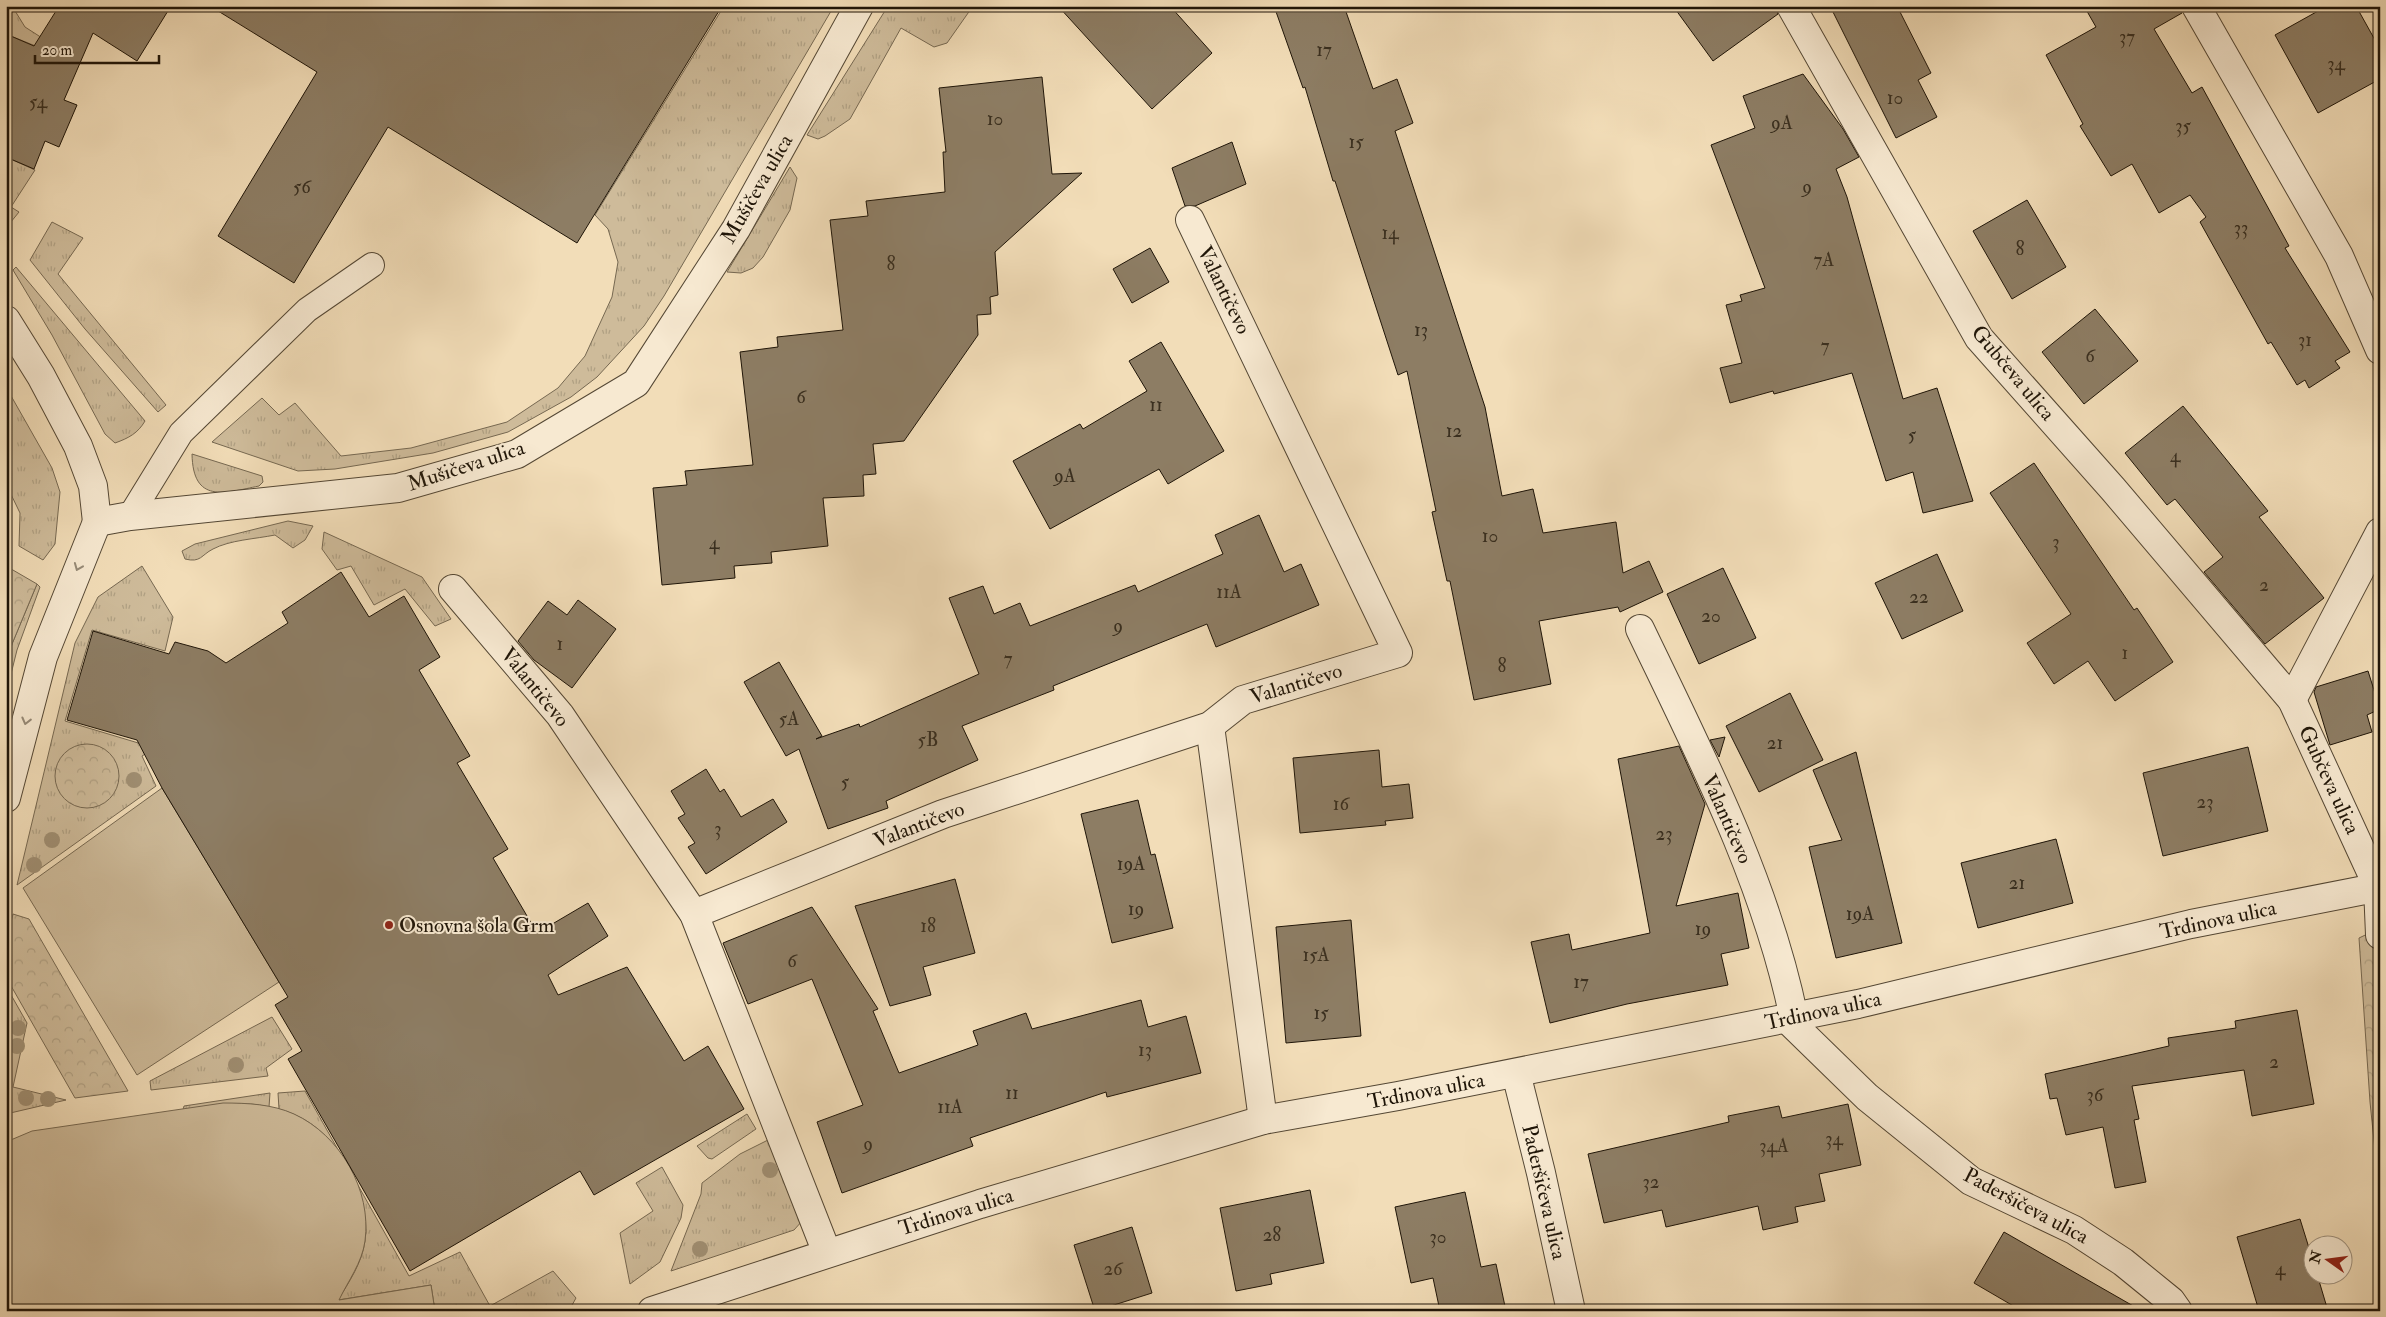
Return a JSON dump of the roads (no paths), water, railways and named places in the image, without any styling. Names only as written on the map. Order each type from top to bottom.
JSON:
[{"type":"street","name":"Mušičeva ulica","points":[[97,522],[130,516],[398,488],[517,454],[636,383],[736,228],[858,6]]},
{"type":"street","name":"Gubčeva ulica","points":[[1791,6],[1979,338],[2113,489],[2292,700],[2379,887]]},
{"type":"street","points":[[2196,6],[2339,256],[2380,350]]},
{"type":"street","name":"Valantičevo","points":[[694,914],[943,814],[1210,726],[1243,700],[1398,653],[1190,220]]},
{"type":"street","points":[[6,320],[41,376],[78,446],[92,486],[97,522],[43,657],[6,798]]},
{"type":"street","name":"Gubčeva ulica","points":[[2292,700],[2380,532]]},
{"type":"street","name":"Valantičevo","points":[[453,589],[560,715],[694,914],[827,1252]]},
{"type":"street","name":"Valantičevo","points":[[1640,629],[1740,845],[1769,922],[1791,1018]]},
{"type":"street","points":[[1210,726],[1263,1120]]},
{"type":"street","points":[[2379,887],[2380,935]]},
{"type":"street","name":"Trdinova ulica","points":[[652,1311],[827,1252],[980,1204],[1263,1120],[1516,1073],[1791,1018],[1858,1004],[2191,924],[2379,887]]},
{"type":"street","name":"Paderšičeva ulica","points":[[1791,1018],[1867,1097],[1971,1180],[2074,1230],[2123,1262],[2171,1301],[2178,1311]]},
{"type":"street","name":"Paderšičeva ulica","points":[[1516,1073],[1541,1173],[1571,1311]]},
{"type":"lane","points":[[130,516],[181,433],[307,310],[372,265]]},
{"type":"place","name":"Osnovna šola Grm","points":[[389,925]]}]
